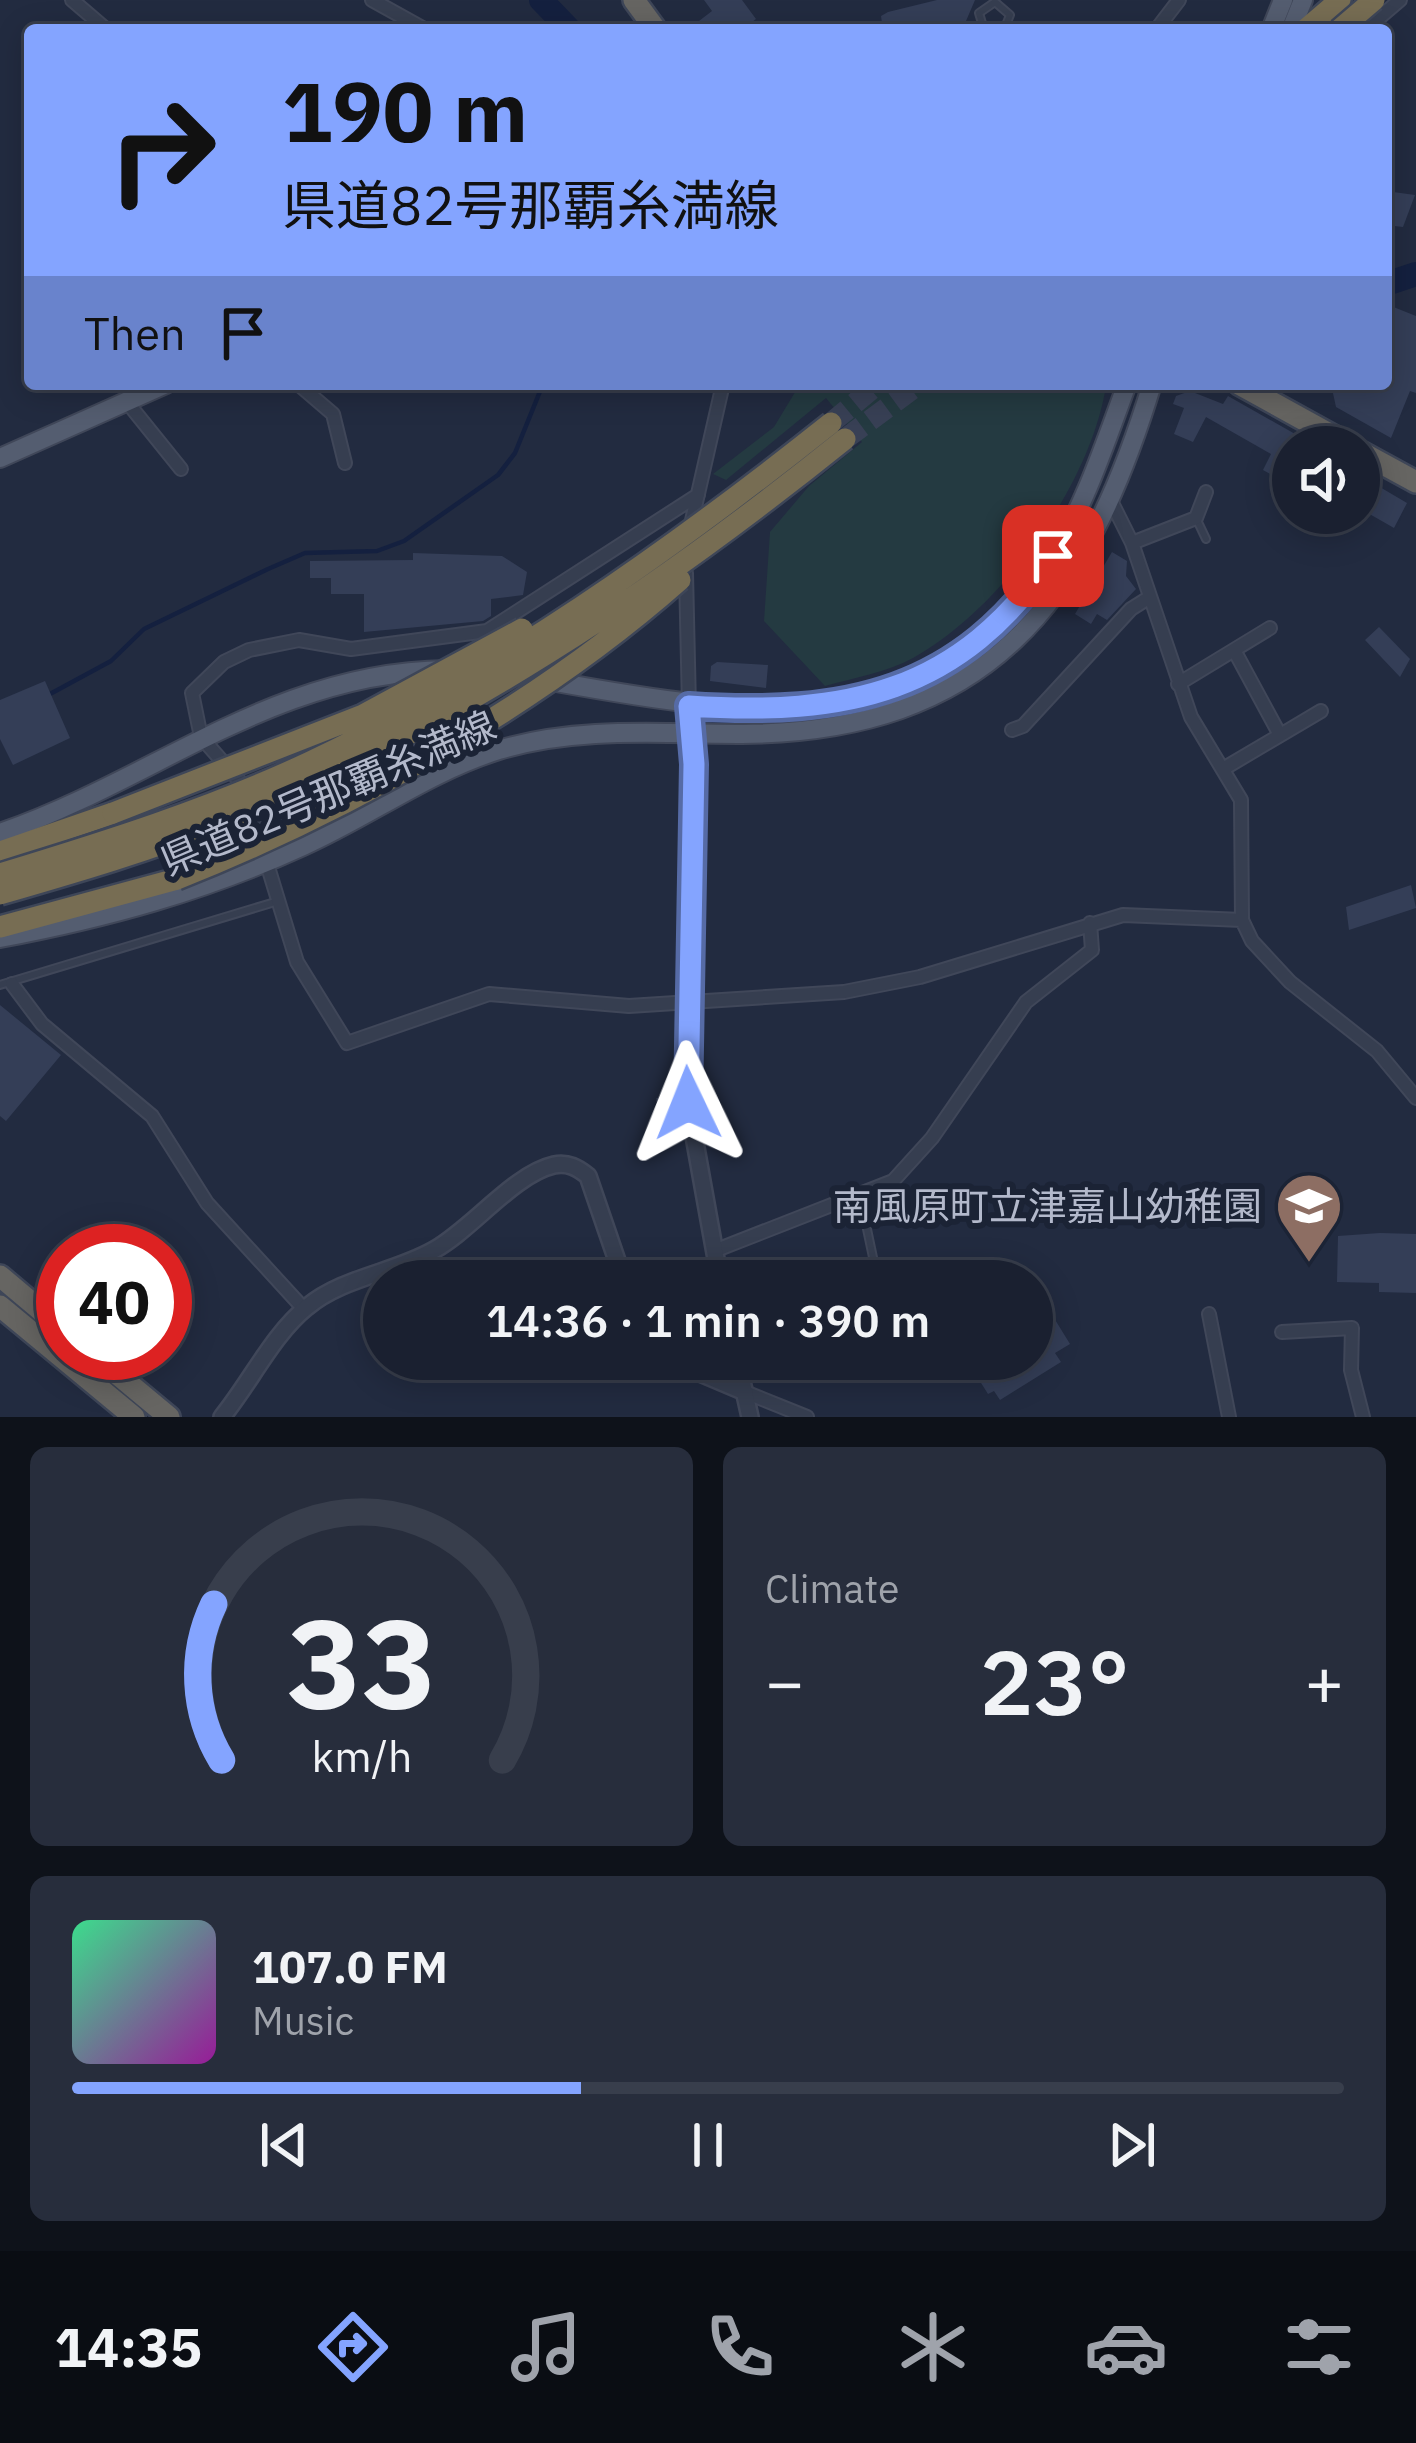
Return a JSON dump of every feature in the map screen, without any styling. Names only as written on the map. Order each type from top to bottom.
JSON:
[{"type":"highway","points":[[1313,24],[1341,0]]},
{"type":"highway","points":[[1346,24],[1374,0]]},
{"type":"highway","points":[[1251,390],[1315,426]]},
{"type":"highway","points":[[0,894],[223,821],[449,714],[561,646],[838,431]]},
{"type":"highway","points":[[1380,462],[1416,482]]},
{"type":"highway","points":[[0,852],[287,747],[422,686],[762,492]]},
{"type":"highway","points":[[0,874],[215,803],[348,742],[553,627],[762,492]]},
{"type":"highway","points":[[0,927],[177,879],[280,835],[493,716],[636,618],[762,492]]},
{"type":"highway","points":[[0,1276],[36,1306]]},
{"type":"highway","points":[[0,1306],[134,1417]]},
{"type":"highway","points":[[124,1380],[169,1417]]},
{"type":"main road","points":[[0,458],[153,390]]},
{"type":"main road","name":"県道82号那覇糸満線","points":[[0,833],[95,793],[201,737],[322,686],[406,670],[506,674],[689,706],[764,711],[827,706],[910,681],[959,653],[1031,589],[1088,486],[1125,390]]},
{"type":"main road","name":"県道82号那覇糸満線","points":[[0,938],[171,899],[269,861],[441,772],[509,747],[599,733],[790,733],[852,726],[946,691],[992,661],[1041,613],[1080,559],[1111,499],[1150,390]]},
{"type":"street","points":[[72,0],[100,24]]},
{"type":"street","points":[[372,0],[415,24]]},
{"type":"street","points":[[1161,24],[1179,0]]},
{"type":"street","points":[[1373,24],[1400,0]]},
{"type":"street","points":[[305,390],[333,414],[345,463]]},
{"type":"street","points":[[715,1260],[688,1103],[691,733],[686,547],[722,390]]},
{"type":"street","points":[[127,402],[181,469]]},
{"type":"street","points":[[1132,543],[1196,518],[1206,493]]},
{"type":"street","points":[[698,494],[488,631],[351,649],[299,640],[249,650],[224,662],[192,693],[201,737],[243,784],[297,962],[347,1042],[489,994],[629,1006],[882,985],[1090,923],[1154,914],[1242,920]]},
{"type":"street","points":[[1111,499],[1132,543],[1191,717],[1241,800],[1242,920],[1268,962],[1378,1051],[1416,1098]]},
{"type":"street","points":[[1012,730],[1023,726],[1131,609],[1150,597]]},
{"type":"street","points":[[1178,683],[1270,628]]},
{"type":"street","points":[[1234,650],[1280,735]]},
{"type":"street","points":[[1222,769],[1321,711]]},
{"type":"street","points":[[713,1251],[893,1180],[932,1138],[1026,1002],[1092,950],[1090,923]]},
{"type":"street","points":[[6,985],[42,1024],[152,1116],[207,1203],[304,1309]]},
{"type":"street","points":[[409,1260],[433,1251],[487,1214],[523,1179],[565,1164],[588,1176],[616,1260]]},
{"type":"street","points":[[229,1414],[304,1309],[333,1289],[363,1278]]},
{"type":"street","points":[[1209,1314],[1228,1417]]},
{"type":"street","points":[[1282,1332],[1352,1328],[1351,1370],[1363,1417]]},
{"type":"street","points":[[717,1380],[807,1417]]},
{"type":"street","points":[[742,1380],[750,1417]]},
{"type":"lane","points":[[986,2],[1000,3],[1008,10],[1005,24]]},
{"type":"lane","points":[[1196,518],[1206,539]]},
{"type":"lane","points":[[6,985],[279,901]]},
{"type":"lane","points":[[860,1195],[874,1260]]},
{"type":"shaded area","points":[[796,390],[1105,390],[1097,424],[1061,503],[1009,577],[946,636],[913,658],[825,686],[764,621],[770,532],[809,486],[862,442],[826,398],[726,480],[713,474],[774,427]]},
{"type":"building","points":[[704,0],[742,0],[756,19],[749,24],[701,24],[699,21],[712,11]]},
{"type":"building","points":[[937,0],[975,0],[966,21],[969,24],[882,24],[881,16]]},
{"type":"building","points":[[1392,192],[1415,195],[1403,227],[1392,226]]},
{"type":"building","points":[[1392,306],[1416,316],[1416,393],[1410,391],[1391,438],[1380,432],[1380,426],[1370,426],[1336,407],[1332,390],[1392,390]]},
{"type":"building","points":[[1190,391],[1223,404],[1228,396],[1281,426],[1272,426],[1272,475],[1263,470],[1271,454],[1206,417],[1193,442],[1174,434],[1184,408],[1173,404],[1176,396]]},
{"type":"building","points":[[1380,487],[1407,503],[1394,528],[1380,520]]},
{"type":"building","points":[[1112,552],[1127,561],[1126,576],[1136,589],[1107,620],[1097,614],[1091,624],[1075,614]]},
{"type":"building","points":[[413,553],[502,556],[527,572],[523,595],[491,599],[491,616],[483,621],[364,632],[364,594],[331,594],[331,578],[310,578],[310,561],[413,560]]},
{"type":"building","points":[[1379,627],[1410,659],[1400,677],[1365,640]]},
{"type":"building","points":[[717,662],[768,665],[766,688],[710,681],[711,666]]},
{"type":"building","points":[[45,681],[70,738],[13,765],[0,739],[0,700]]},
{"type":"building","points":[[1411,885],[1416,908],[1349,930],[1346,907]]},
{"type":"building","points":[[0,1005],[61,1055],[6,1121],[0,1116]]},
{"type":"building","points":[[676,1095],[681,1132],[663,1136],[656,1098]]},
{"type":"building","points":[[1416,1234],[1416,1293],[1379,1292],[1379,1283],[1337,1282],[1338,1236]]},
{"type":"building","points":[[1053,1316],[1070,1344],[1055,1353],[1061,1362],[1053,1367]]},
{"type":"building","points":[[979,1380],[1032,1380],[1000,1400],[994,1391],[988,1394]]},
{"type":"waterway","points":[[541,0],[564,24]]},
{"type":"waterway","points":[[1392,282],[1416,274]]},
{"type":"waterway","points":[[50,694],[111,661],[144,629],[305,553],[377,551],[404,541],[498,475],[515,453],[541,390]]},
{"type":"tunnel","points":[[831,423],[871,390]]},
{"type":"tunnel","points":[[845,439],[911,390]]},
{"type":"place","name":"南風原町立津嘉山幼稚園","points":[[1309,1265]]},
{"type":"route","points":[[688,1103],[686,999],[694,764],[689,706],[789,711],[867,698],[910,681],[959,653],[996,624],[1031,589],[1053,556]]}]
